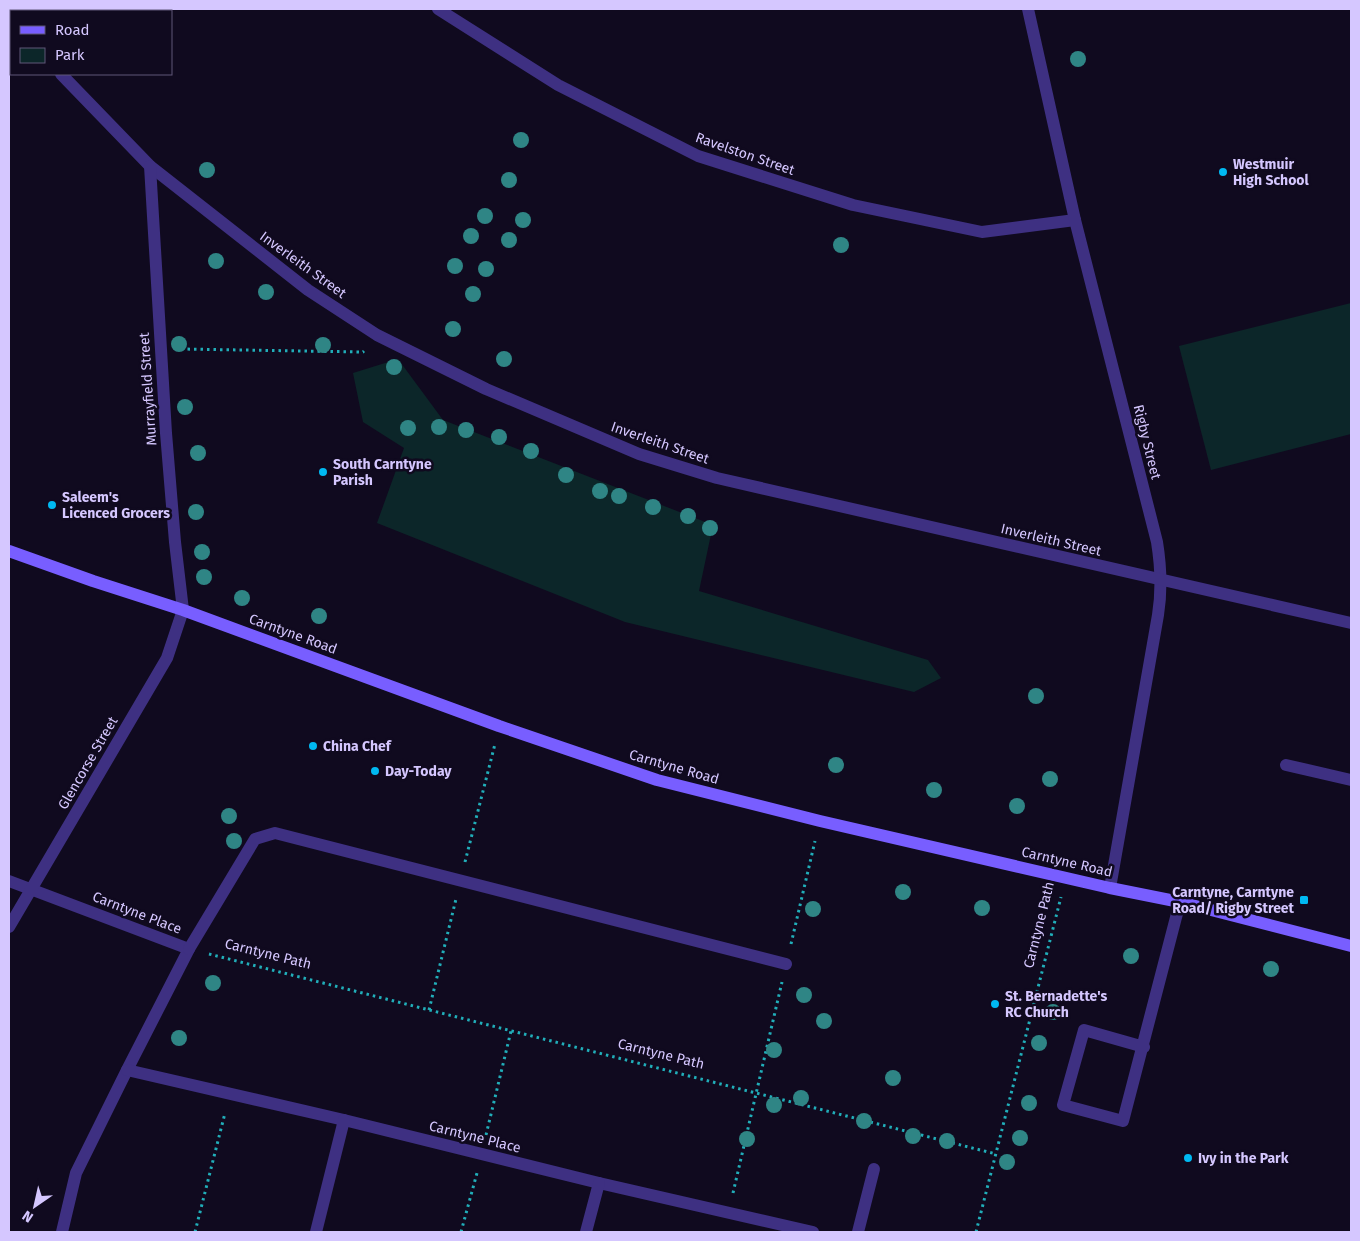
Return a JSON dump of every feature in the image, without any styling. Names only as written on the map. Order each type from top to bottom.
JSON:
[{"type":"street","name":"Ravelston Street","points":[[438,9],[558,86],[698,156],[852,205],[982,232],[1075,220]]},
{"type":"street","name":"Rigby Street","points":[[1028,9],[1075,220],[1157,542],[1161,580],[1158,615],[1110,888]]},
{"type":"street","name":"Inverleith Street","points":[[62,75],[150,166],[308,290],[377,336],[486,389],[639,454],[726,481],[1351,623]]},
{"type":"street","name":"Murrayfield Street","points":[[150,166],[160,349],[174,542],[183,610]]},
{"type":"street","name":"Carntyne Road","points":[[9,551],[183,610],[499,726],[657,780],[820,821],[1110,888],[1180,902],[1351,946]]},
{"type":"street","name":"Glencorse Street","points":[[9,926],[167,658],[183,610]]},
{"type":"street","points":[[1286,765],[1351,780]]},
{"type":"street","points":[[189,949],[255,840],[275,833],[786,964]]},
{"type":"street","name":"Carntyne Place","points":[[9,881],[189,949],[76,1173],[62,1232]]},
{"type":"street","points":[[1144,1047],[1084,1030],[1063,1105],[1123,1122],[1144,1047],[1180,902]]},
{"type":"street","name":"Carntyne Place","points":[[127,1070],[813,1232]]},
{"type":"street","points":[[316,1232],[344,1120]]},
{"type":"street","points":[[858,1232],[874,1169]]},
{"type":"street","points":[[586,1232],[599,1183]]},
{"type":"path","points":[[160,349],[363,352],[377,336]]},
{"type":"path","points":[[728,1213],[820,821]]},
{"type":"path","name":"Carntyne Path","points":[[976,1232],[1066,877]]},
{"type":"path","name":"Carntyne Path","points":[[189,949],[996,1154]]},
{"type":"path","points":[[462,1232],[511,1031]]},
{"type":"path","points":[[195,1232],[230,1093]]},
{"type":"green space","points":[[1351,303],[1351,434],[1211,470],[1179,346]]},
{"type":"green space","points":[[398,359],[443,420],[713,525],[699,591],[928,660],[941,678],[914,692],[625,622],[377,523],[404,448],[363,422],[353,373]]},
{"type":"place","name":"Westmuir High School","points":[[1223,172]]},
{"type":"place","name":"South Carntyne Parish","points":[[323,472]]},
{"type":"place","name":"Saleem's Licenced Grocers","points":[[52,505]]},
{"type":"place","name":"China Chef","points":[[313,746]]},
{"type":"place","name":"Day-Today","points":[[375,771]]},
{"type":"place","name":"Carntyne, Carntyne Road/ Rigby Street","points":[[1304,900]]},
{"type":"place","name":"St. Bernadette's RC Church","points":[[995,1004]]},
{"type":"place","name":"Ivy in the Park","points":[[1188,1158]]}]
